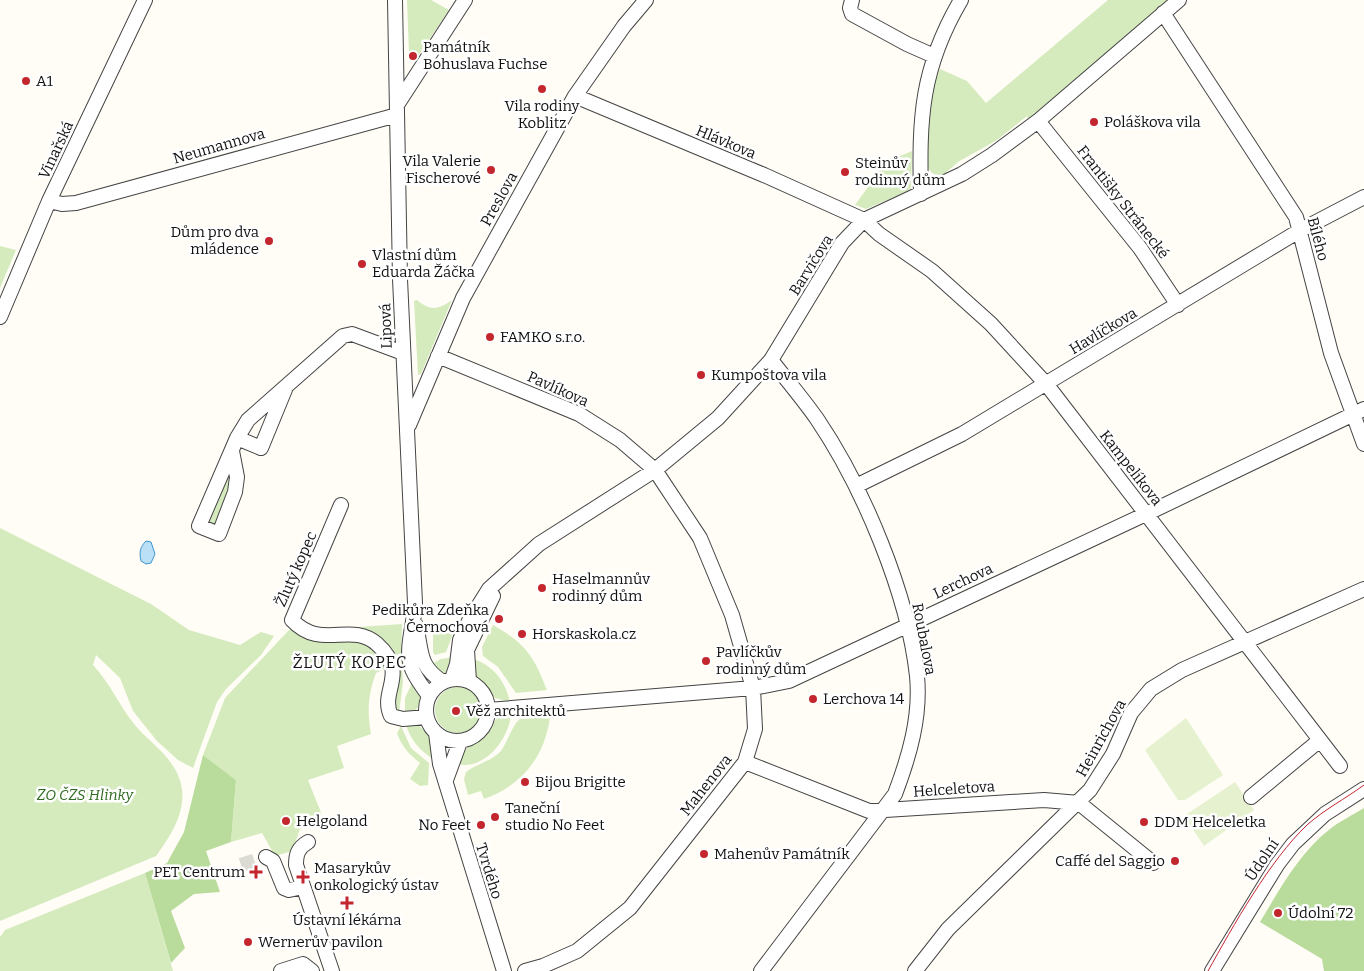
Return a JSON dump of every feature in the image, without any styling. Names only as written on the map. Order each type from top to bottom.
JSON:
[{"type":"street","name":"Vinařská","points":[[0,317],[49,201],[145,0]]},
{"type":"street","name":"Lipová","points":[[395,0],[403,353],[415,621],[424,666],[430,674],[447,681]]},
{"type":"street","points":[[397,110],[465,0]]},
{"type":"street","name":"Preslova","points":[[407,430],[463,298],[575,96],[624,26],[646,0]]},
{"type":"street","points":[[852,0],[850,8],[852,14],[907,44],[934,56]]},
{"type":"street","points":[[921,194],[919,135],[925,88],[934,56],[961,0]]},
{"type":"street","name":"Barvičova","points":[[447,681],[457,664],[460,640],[469,621],[489,589],[539,544],[655,470],[718,418],[771,360],[842,243],[864,220],[971,169],[1038,121],[1179,0]]},
{"type":"street","name":"Bílého","points":[[1164,13],[1296,217],[1298,231],[1331,353],[1358,412],[1364,444]]},
{"type":"street","name":"Hlávkova","points":[[575,96],[764,175],[864,220]]},
{"type":"street","name":"Neumannova","points":[[49,201],[62,204],[76,203],[397,110]]},
{"type":"street","name":"Františky Stránecké","points":[[1038,121],[1140,248],[1178,305]]},
{"type":"street","name":"Havlíčkova","points":[[856,486],[962,434],[1047,385],[1298,231],[1364,197]]},
{"type":"street","name":"Kampelíkova","points":[[864,220],[947,284],[991,324],[1047,385],[1340,766]]},
{"type":"street","points":[[235,444],[236,484],[219,534],[199,526],[235,444],[248,420],[343,336],[352,334],[403,353]]},
{"type":"street","name":"Pavlíkova","points":[[438,356],[579,414],[620,440],[655,470]]},
{"type":"street","name":"Roubalova","points":[[761,971],[885,810],[895,794],[907,762],[916,713],[917,676],[908,625],[885,554],[856,486],[818,420],[771,360]]},
{"type":"street","points":[[235,444],[261,448],[288,384]]},
{"type":"street","name":"Lerchova","points":[[488,710],[752,688],[789,681],[1146,514],[1358,412]]},
{"type":"street","name":"Mahenova","points":[[525,971],[543,966],[577,951],[630,908],[746,762],[755,729],[752,688],[732,615],[700,538],[655,470]]},
{"type":"street","name":"Žlutý kopec","points":[[342,506],[292,620],[307,632],[316,636],[362,634],[375,643],[384,652],[392,666],[394,678],[387,705],[390,716],[402,719],[426,716]]},
{"type":"street","name":"Barvičova","points":[[469,681],[467,650],[499,581]]},
{"type":"street","name":"Heinrichova","points":[[915,971],[948,929],[1079,803],[1101,775],[1131,713],[1151,689],[1182,670],[1364,589]]},
{"type":"street","name":"Lipová","points":[[415,621],[411,639],[411,665],[429,696]]},
{"type":"street","points":[[447,681],[469,681],[483,693],[488,710],[484,728],[477,735],[460,742],[450,741],[436,733],[426,716],[429,696],[434,688],[447,681]]},
{"type":"street","name":"Tvrdého","points":[[436,733],[440,764],[504,971]]},
{"type":"street","points":[[1251,797],[1320,740]]},
{"type":"street","points":[[446,780],[460,742]]},
{"type":"street","name":"Helceletova","points":[[746,762],[869,811],[1044,800],[1079,803]]},
{"type":"street","name":"Údolní","points":[[1212,971],[1292,844],[1325,814],[1364,788]]},
{"type":"street","points":[[1079,803],[1153,863]]},
{"type":"street","points":[[308,842],[301,846],[296,854],[296,865],[332,971]]},
{"type":"street","points":[[266,857],[273,861],[284,888],[289,890],[303,887]]},
{"type":"street","points":[[281,971],[302,964],[312,971]]},
{"type":"green space","points":[[407,0],[431,0],[449,10],[416,59],[412,59],[409,54]]},
{"type":"green space","points":[[1108,0],[1170,0],[1028,119],[1027,116],[997,140],[958,162],[941,177],[932,173],[926,165],[930,94],[933,94],[933,86],[940,69],[967,81],[986,103]]},
{"type":"green space","points":[[912,151],[911,188],[906,192],[866,209],[855,205],[886,162]]},
{"type":"green space","points":[[0,246],[16,250],[0,288]]},
{"type":"green space","points":[[417,300],[426,306],[434,308],[452,300],[421,374],[418,375],[414,301]]},
{"type":"green space","points":[[229,464],[233,483],[214,527],[207,523]]},
{"type":"green space","name":"ZO ČZS Hlinky","points":[[0,528],[151,604],[189,630],[240,645],[261,632],[274,636],[261,655],[226,689],[217,702],[193,768],[178,760],[157,741],[133,711],[120,678],[96,655],[93,665],[134,724],[167,758],[178,775],[182,787],[182,799],[176,823],[156,856],[0,921]]},
{"type":"green space","points":[[451,623],[455,628],[446,652],[435,655],[433,652],[433,627]]},
{"type":"green space","points":[[402,624],[401,655],[403,682],[399,713],[393,707],[399,676],[359,630],[359,627]]},
{"type":"green space","points":[[493,625],[513,638],[527,651],[538,668],[547,690],[516,693],[498,667],[483,656],[482,647]]},
{"type":"green space","points":[[290,629],[363,641],[379,654],[387,668],[376,673],[371,688],[369,718],[371,734],[337,746],[344,768],[308,780],[322,815],[303,821],[292,851],[275,856],[262,833],[231,842],[236,780],[203,755],[225,698]]},
{"type":"green space","points":[[454,657],[450,671],[445,674],[430,665],[441,659]]},
{"type":"green space","points":[[471,658],[486,665],[497,674],[505,687],[510,702],[495,698],[473,673]]},
{"type":"green space","points":[[413,681],[420,691],[421,705],[414,711],[405,713],[405,698]]},
{"type":"green space","points":[[458,687],[471,691],[477,697],[481,710],[477,723],[471,729],[458,733],[445,729],[439,723],[435,710],[439,697],[445,691]]},
{"type":"green space","points":[[511,713],[510,722],[501,742],[487,757],[468,765],[457,764],[467,748],[484,736],[497,718]]},
{"type":"green space","points":[[550,717],[543,745],[537,757],[520,778],[484,799],[481,791],[468,795],[464,779],[466,772],[500,752],[517,721],[520,719]]},
{"type":"green space","points":[[1186,718],[1223,775],[1185,800],[1178,800],[1145,750]]},
{"type":"green space","points":[[415,724],[424,730],[430,738],[433,759],[416,744],[410,735],[406,725]]},
{"type":"green space","points":[[401,726],[411,748],[429,763],[428,785],[420,786],[410,779],[420,763],[403,746],[397,733]]},
{"type":"green space","points":[[203,755],[236,780],[231,842],[206,851],[220,892],[194,894],[171,911],[185,948],[171,963],[145,873],[167,863],[184,832]]},
{"type":"green space","points":[[1235,782],[1254,810],[1204,846],[1184,816]]},
{"type":"green space","points":[[1364,808],[1364,971],[1324,971],[1322,959],[1260,922],[1291,872],[1309,849],[1334,826]]},
{"type":"green space","points":[[145,873],[173,971],[0,971],[0,937],[5,930]]},
{"type":"water","points":[[146,541],[151,542],[155,554],[151,563],[146,564],[141,561],[140,550]]},
{"type":"tunnel","points":[[241,865],[266,857]]},
{"type":"tram line","points":[[1208,971],[1253,894],[1293,839],[1314,819],[1364,785]]},
{"type":"place","name":"Památník Bohuslava Fuchse","points":[[413,56]]},
{"type":"place","name":"A1","points":[[26,81]]},
{"type":"place","name":"Vila rodiny Koblitz","points":[[542,89]]},
{"type":"place","name":"Poláškova vila","points":[[1094,122]]},
{"type":"place","name":"Vila Valerie Fischerové","points":[[491,170]]},
{"type":"place","name":"Steinův rodinný dům","points":[[845,172]]},
{"type":"place","name":"Dům pro dva mládence","points":[[269,241]]},
{"type":"place","name":"Vlastní dům Eduarda Žáčka","points":[[362,264]]},
{"type":"place","name":"FAMKO s.r.o.","points":[[490,337]]},
{"type":"place","name":"Kumpoštova vila","points":[[701,375]]},
{"type":"place","name":"Haselmannův rodinný dům","points":[[542,588]]},
{"type":"place","name":"Pedikůra Zdeňka Černochová","points":[[499,619]]},
{"type":"place","name":"Horskaskola.cz","points":[[522,634]]},
{"type":"place","name":"Pavlíčkův rodinný dům","points":[[706,661]]},
{"type":"place","name":"Lerchova 14","points":[[813,699]]},
{"type":"place","name":"Věž architektů","points":[[456,711]]},
{"type":"place","name":"Bijou Brigitte","points":[[525,782]]},
{"type":"place","name":"Taneční studio No Feet","points":[[495,817]]},
{"type":"place","name":"Helgoland","points":[[286,821]]},
{"type":"place","name":"DDM Helceletka","points":[[1144,822]]},
{"type":"place","name":"No Feet","points":[[481,825]]},
{"type":"place","name":"Mahenův Památník","points":[[704,854]]},
{"type":"place","name":"Caffé del Saggio","points":[[1175,861]]},
{"type":"place","name":"PET Centrum","points":[[256,872]]},
{"type":"place","name":"Masarykův onkologický ústav","points":[[303,877]]},
{"type":"place","name":"Ústavní lékárna","points":[[347,903]]},
{"type":"place","name":"Údolní 72","points":[[1278,913]]},
{"type":"place","name":"Wernerův pavilon","points":[[248,942]]},
{"type":"district","name":"ŽLUTÝ KOPEC","points":[[350,662]]}]
